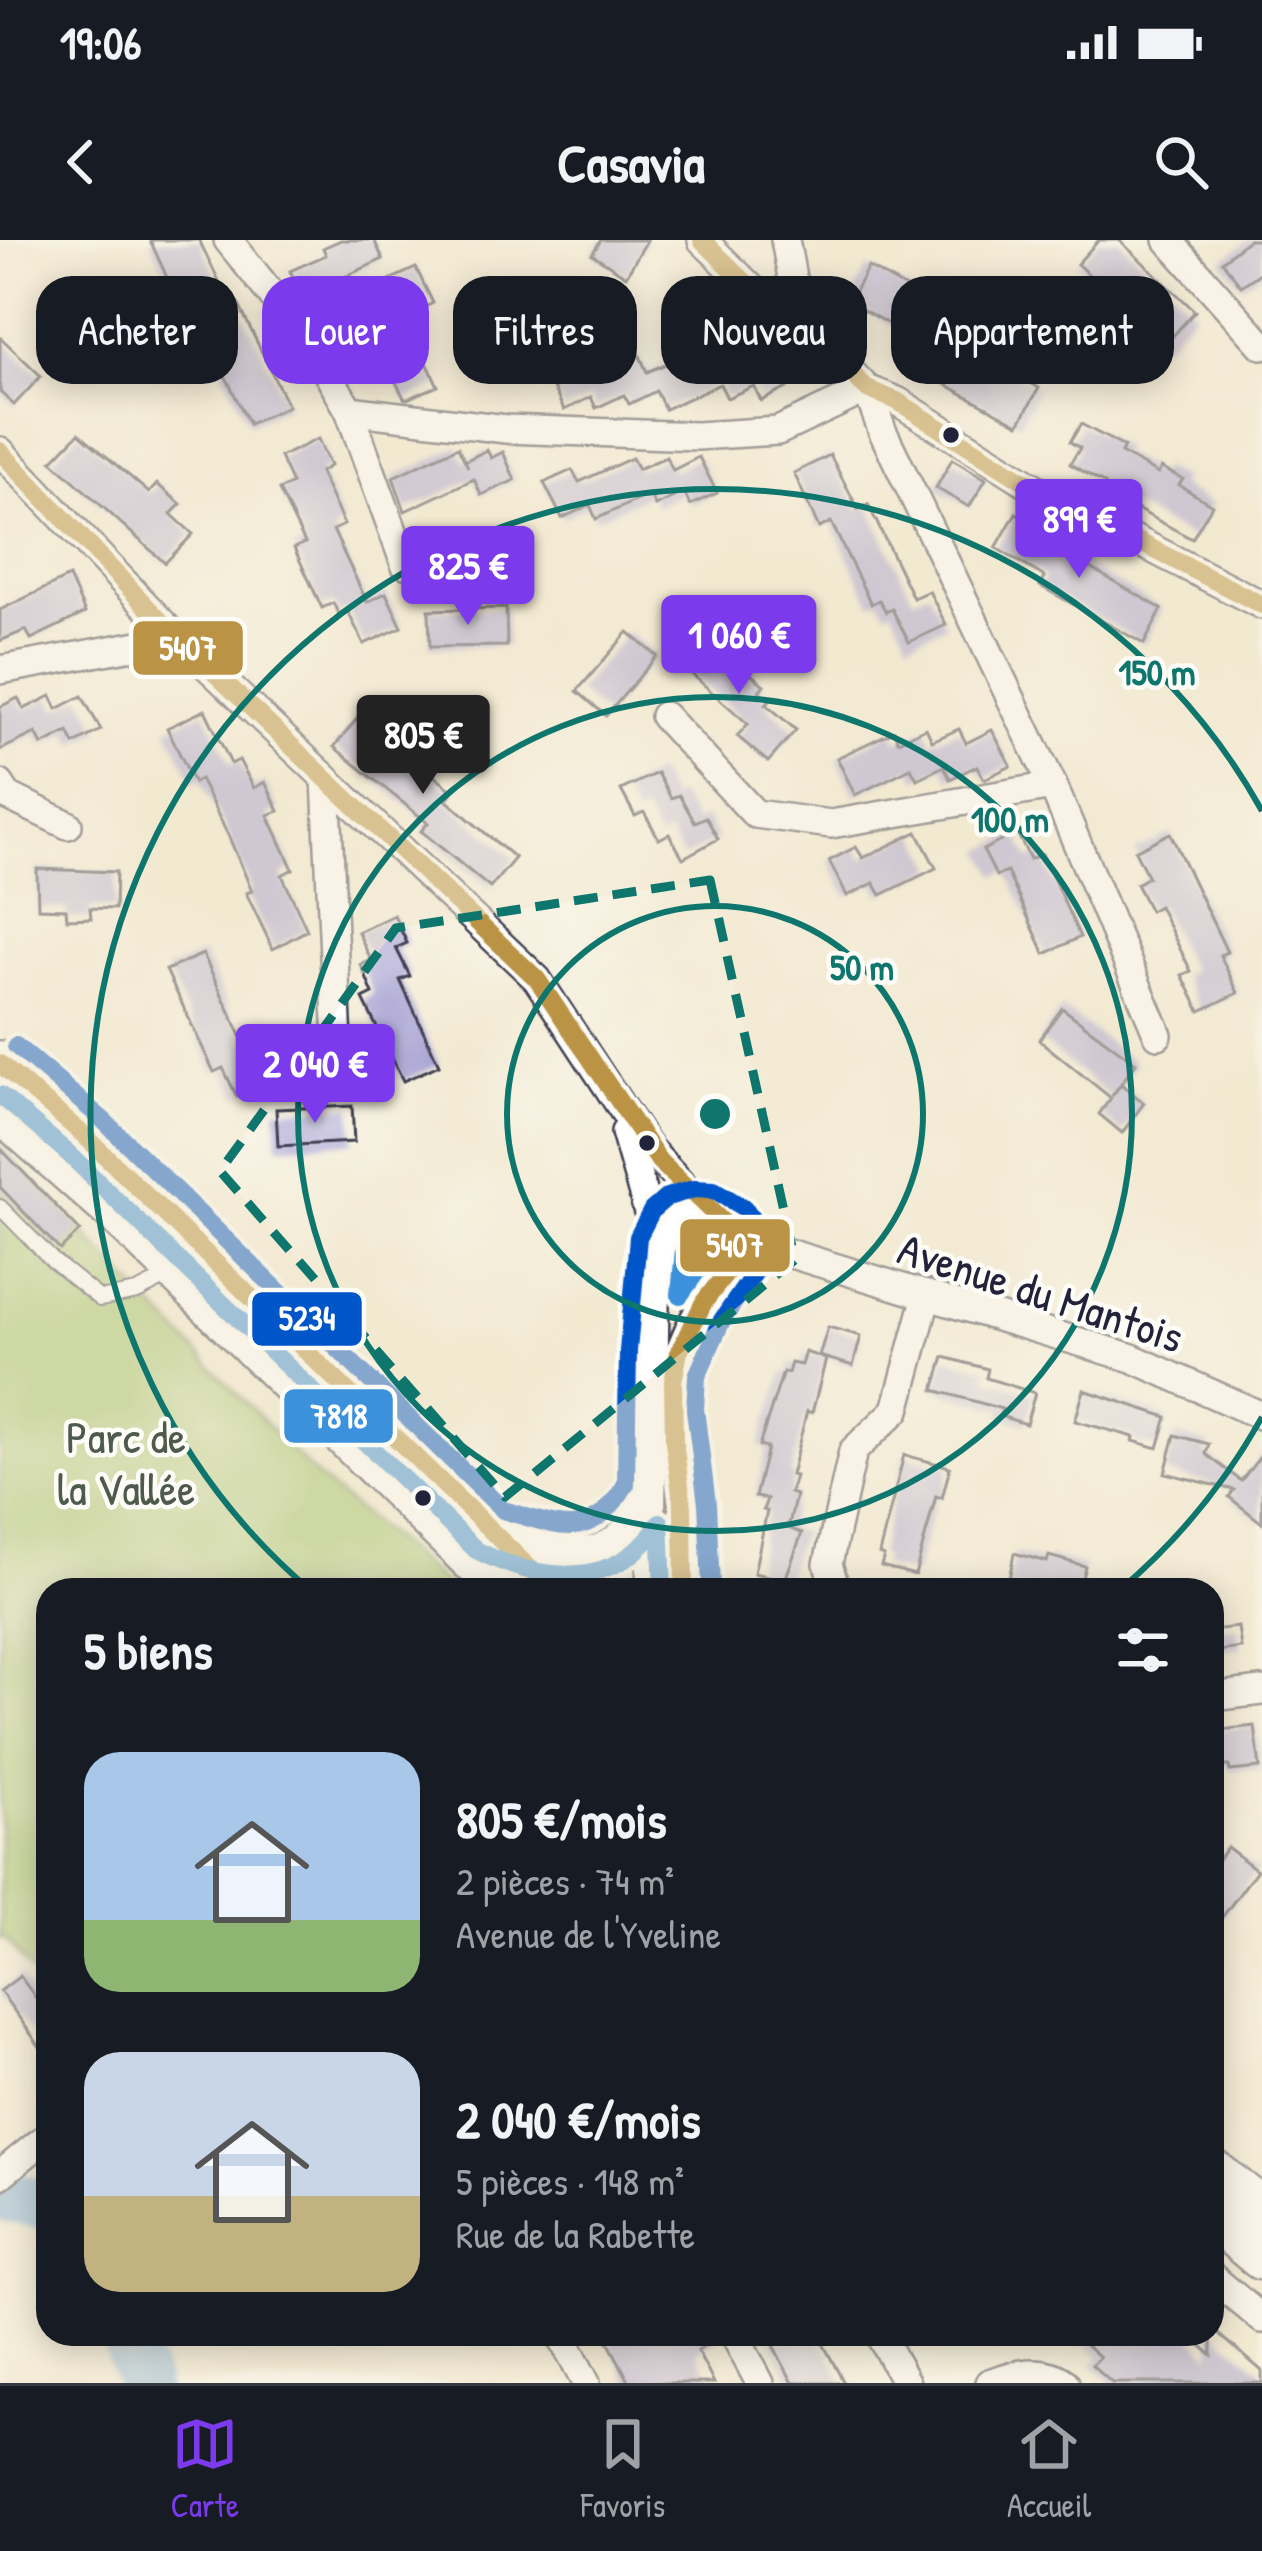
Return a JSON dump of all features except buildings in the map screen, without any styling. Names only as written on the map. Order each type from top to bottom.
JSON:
[{"type":"main road","points":[[0,1064],[85,1136],[539,1578]]},
{"type":"main road","points":[[0,1108],[178,1272],[493,1578]]},
{"type":"main road","points":[[1224,2181],[1262,2211]]},
{"type":"main road","points":[[1224,2225],[1262,2257]]},
{"type":"street","points":[[228,240],[310,343],[349,410],[405,564],[460,576]]},
{"type":"street","points":[[702,240],[740,276]]},
{"type":"street","points":[[785,240],[792,276]]},
{"type":"street","points":[[1182,244],[1262,345]]},
{"type":"street","points":[[863,384],[1042,492],[1262,605]]},
{"type":"street","points":[[349,410],[506,429],[697,436],[778,431],[867,388]]},
{"type":"street","points":[[867,388],[882,430],[1053,786],[1158,1035]]},
{"type":"street","points":[[0,451],[177,638],[537,980],[659,1161],[735,1240],[727,1273],[690,1330],[673,1381],[685,1578]]},
{"type":"street","points":[[0,670],[177,638]]},
{"type":"street","points":[[664,716],[755,814],[831,824],[1053,786]]},
{"type":"street","points":[[326,779],[339,1066]]},
{"type":"street","points":[[0,784],[8,796],[68,825]]},
{"type":"street","points":[[610,1088],[639,1173],[660,1257],[675,1282],[698,1290],[727,1273]]},
{"type":"street","points":[[650,1578],[655,1304],[661,1239],[686,1214],[716,1217]]},
{"type":"street","name":"Avenue du Mantois","points":[[716,1217],[792,1255]]},
{"type":"street","name":"Avenue du Mantois","points":[[727,1273],[745,1255],[769,1249],[792,1255],[1132,1358],[1262,1416]]},
{"type":"street","points":[[832,1578],[828,1564],[853,1451],[896,1410],[927,1295]]},
{"type":"street","points":[[491,1532],[551,1548],[590,1552],[628,1531],[650,1491]]},
{"type":"street","points":[[1224,1696],[1262,1691]]},
{"type":"street","points":[[1,2175],[36,2146]]},
{"type":"street","points":[[1224,2288],[1262,2319]]},
{"type":"street","points":[[566,2346],[586,2383]]},
{"type":"street","points":[[740,2346],[760,2383]]},
{"type":"street","points":[[886,2346],[906,2383]]},
{"type":"street","points":[[989,2383],[1035,2372],[1064,2383]]},
{"type":"lane","points":[[0,1207],[52,1261],[100,1299],[137,1292],[178,1272]]},
{"type":"highlighted area","points":[[710,880],[795,1260],[505,1497],[220,1171],[396,928]]},
{"type":"green space","name":"Parc de la Vallée","points":[[0,1146],[317,1477],[439,1578],[36,1578],[36,1978],[4,1937],[0,1939]]},
{"type":"waterway","points":[[0,2195],[36,2202]]},
{"type":"waterway","points":[[129,2346],[142,2383]]},
{"type":"transit line","name":"5407","points":[[702,240],[783,319],[844,365],[867,389],[897,401],[1042,492],[1262,605]]},
{"type":"transit line","name":"5407","points":[[0,451],[166,627],[537,979],[659,1161],[730,1229],[737,1252],[734,1263],[704,1302],[679,1352],[673,1381],[684,1578]]},
{"type":"transit line","name":"5234","points":[[16,1046],[102,1119],[503,1510],[542,1522],[587,1523],[600,1516],[626,1484],[628,1351],[638,1237],[652,1210],[667,1197],[694,1189],[714,1190],[744,1208],[756,1225],[761,1246],[753,1275],[722,1320],[697,1376],[695,1409],[711,1578]]},
{"type":"transit line","name":"5407","points":[[0,1064],[85,1136],[540,1578]]},
{"type":"transit line","name":"7818","points":[[0,1095],[69,1154],[476,1550],[526,1569],[577,1574],[623,1560],[660,1522],[662,1578]]},
{"type":"transit line","name":"7818","points":[[695,1237],[705,1238],[712,1250],[680,1295],[684,1249],[695,1237]]}]
